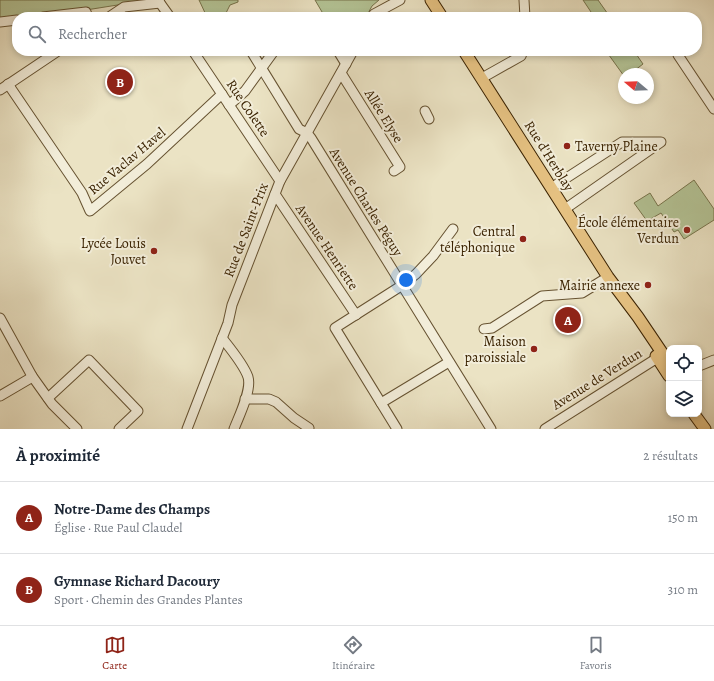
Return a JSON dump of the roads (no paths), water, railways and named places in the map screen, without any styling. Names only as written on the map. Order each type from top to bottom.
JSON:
[{"type":"main road","points":[[431,0],[439,12]]},
{"type":"main road","name":"Rue d'Herblay","points":[[467,56],[608,277],[636,314],[663,358]]},
{"type":"main road","points":[[696,417],[706,429]]},
{"type":"main road","points":[[700,417],[706,429]]},
{"type":"street","points":[[376,12],[388,0]]},
{"type":"street","points":[[380,12],[400,0]]},
{"type":"street","points":[[524,0],[525,12]]},
{"type":"street","points":[[116,12],[124,7],[160,1],[167,12]]},
{"type":"street","points":[[0,22],[12,21]]},
{"type":"street","points":[[0,90],[50,56]]},
{"type":"street","name":"Rue Colette","points":[[196,56],[280,181]]},
{"type":"street","name":"Avenue Charles Péguy","points":[[254,56],[299,129],[307,133],[490,429]]},
{"type":"street","points":[[229,105],[245,91],[270,56]]},
{"type":"street","points":[[341,56],[346,64]]},
{"type":"street","name":"Rue de Saint-Prix","points":[[188,429],[222,338],[232,305],[280,181],[350,56]]},
{"type":"street","points":[[482,78],[521,56]]},
{"type":"street","points":[[679,56],[714,109]]},
{"type":"street","name":"Allée Elyse","points":[[341,73],[400,167],[394,171]]},
{"type":"street","name":"Rue Vaclav Havel","points":[[8,84],[82,193],[90,211],[146,164],[222,94]]},
{"type":"street","points":[[551,188],[622,142],[661,142],[565,210]]},
{"type":"street","name":"Avenue Henriette","points":[[275,194],[356,315]]},
{"type":"street","points":[[397,429],[335,328],[401,286],[416,274],[433,256],[453,229]]},
{"type":"street","points":[[484,329],[492,328],[542,296],[582,293],[608,277]]},
{"type":"street","points":[[0,318],[32,376],[52,404],[77,429]]},
{"type":"street","points":[[222,338],[243,368],[248,378],[248,391],[234,429]]},
{"type":"street","name":"Avenue de Verdun","points":[[545,429],[663,358]]},
{"type":"street","points":[[48,398],[89,360],[138,411],[119,429]]},
{"type":"street","points":[[702,365],[714,360]]},
{"type":"street","points":[[381,403],[449,362]]},
{"type":"street","points":[[0,396],[32,376]]},
{"type":"street","points":[[245,399],[269,399],[276,402],[294,418],[309,428]]},
{"type":"place","name":"Gymnase Richard Dacoury","points":[[120,82]]},
{"type":"place","name":"Taverny Plaine","points":[[567,146]]},
{"type":"place","name":"École élémentaire Verdun","points":[[687,230]]},
{"type":"place","name":"Central téléphonique","points":[[523,239]]},
{"type":"place","name":"Lycée Louis Jouvet","points":[[154,251]]},
{"type":"place","name":"Mairie annexe","points":[[648,285]]},
{"type":"place","name":"Notre-Dame des Champs","points":[[568,320]]},
{"type":"place","name":"Maison paroissiale","points":[[534,349]]}]
